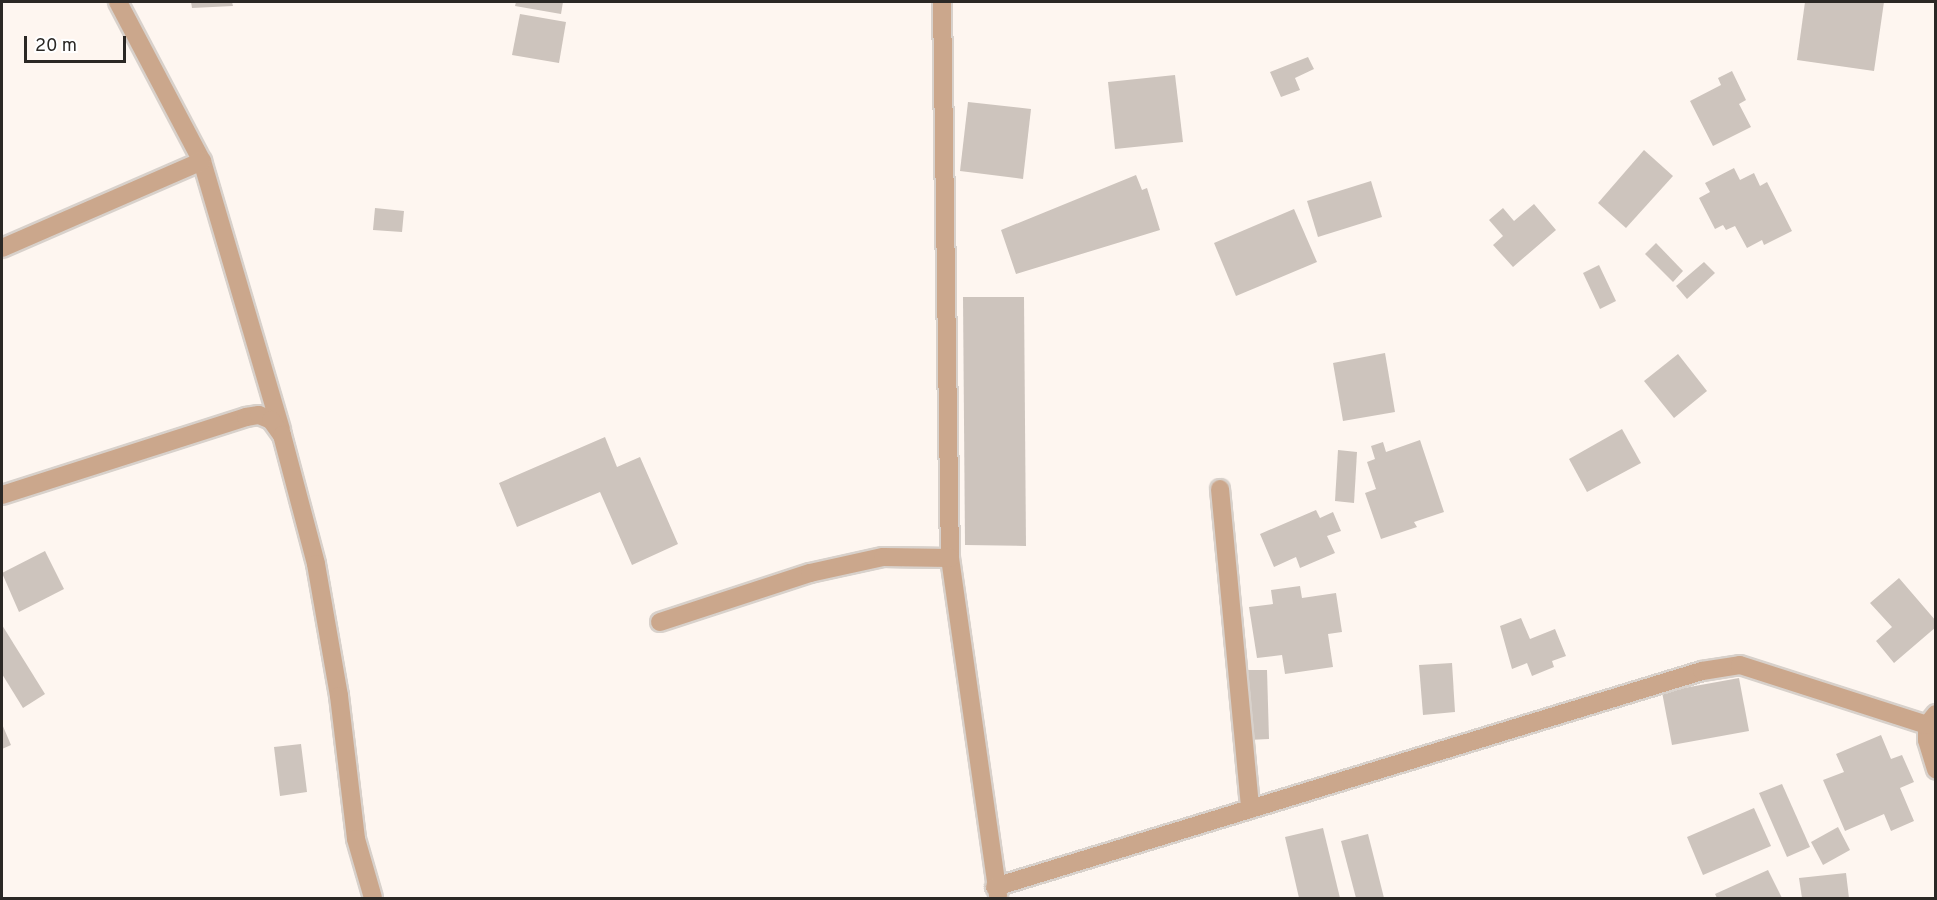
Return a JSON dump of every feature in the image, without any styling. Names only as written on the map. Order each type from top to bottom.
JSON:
[{"type":"street","points":[[118,2],[202,161],[282,435],[316,564],[339,696],[356,839],[373,898]]},
{"type":"street","points":[[942,2],[950,558],[997,893],[1250,809],[1702,671],[1740,665],[1931,719],[1927,740],[1935,770]]},
{"type":"street","points":[[2,248],[202,161]]},
{"type":"street","points":[[2,495],[246,417],[259,415],[271,420],[282,435]]},
{"type":"street","points":[[1221,489],[1250,809]]},
{"type":"street","points":[[660,622],[810,573],[883,557],[950,558]]},
{"type":"building","points":[[191,2],[232,2],[233,6],[192,8]]},
{"type":"building","points":[[516,2],[563,2],[561,14],[515,6]]},
{"type":"building","points":[[1805,2],[1884,2],[1874,71],[1797,60]]},
{"type":"building","points":[[520,14],[566,22],[559,63],[512,55]]},
{"type":"building","points":[[1308,57],[1314,69],[1295,78],[1300,90],[1281,97],[1270,72]]},
{"type":"building","points":[[1732,71],[1746,100],[1739,104],[1751,127],[1713,146],[1690,101],[1721,85],[1718,78]]},
{"type":"building","points":[[1175,75],[1183,142],[1115,149],[1108,82]]},
{"type":"building","points":[[968,102],[1031,109],[1023,179],[960,171]]},
{"type":"building","points":[[1644,150],[1673,176],[1626,228],[1598,203]]},
{"type":"building","points":[[1734,168],[1740,180],[1754,173],[1760,186],[1767,182],[1792,231],[1764,245],[1762,240],[1747,248],[1735,226],[1726,230],[1723,225],[1715,229],[1699,198],[1710,192],[1705,183]]},
{"type":"building","points":[[1136,175],[1142,190],[1147,188],[1160,230],[1016,274],[1001,230]]},
{"type":"building","points":[[1371,181],[1382,217],[1318,237],[1307,201]]},
{"type":"building","points":[[1534,204],[1556,230],[1513,267],[1493,245],[1503,236],[1489,220],[1503,208],[1514,221]]},
{"type":"building","points":[[375,208],[404,211],[402,232],[373,230]]},
{"type":"building","points":[[1294,209],[1317,262],[1236,296],[1214,243]]},
{"type":"building","points":[[1656,243],[1683,271],[1673,282],[1645,254]]},
{"type":"building","points":[[1704,262],[1715,273],[1687,299],[1676,286]]},
{"type":"building","points":[[1599,265],[1616,301],[1600,309],[1583,273]]},
{"type":"building","points":[[963,297],[1024,297],[1026,546],[965,545]]},
{"type":"building","points":[[1385,353],[1395,412],[1343,421],[1333,363]]},
{"type":"building","points":[[1678,354],[1707,391],[1674,418],[1644,381]]},
{"type":"building","points":[[1622,429],[1641,463],[1587,492],[1569,459]]},
{"type":"building","points":[[605,437],[617,467],[640,457],[678,544],[632,565],[600,492],[517,527],[499,483]]},
{"type":"building","points":[[1420,440],[1444,512],[1414,522],[1417,527],[1381,539],[1365,493],[1376,489],[1367,462],[1375,459],[1371,446],[1383,442],[1386,452]]},
{"type":"building","points":[[1338,450],[1357,452],[1354,503],[1335,501]]},
{"type":"building","points":[[1316,510],[1320,518],[1333,512],[1341,531],[1327,536],[1335,553],[1300,568],[1296,557],[1274,567],[1260,534]]},
{"type":"building","points":[[45,551],[64,589],[19,612],[2,573]]},
{"type":"building","points":[[1899,578],[1936,621],[1936,627],[1894,663],[1876,641],[1892,627],[1870,603]]},
{"type":"building","points":[[1300,586],[1302,598],[1336,593],[1342,632],[1328,634],[1333,667],[1285,674],[1282,655],[1257,658],[1249,607],[1273,604],[1271,590]]},
{"type":"building","points":[[1521,618],[1530,639],[1555,629],[1566,656],[1552,661],[1554,667],[1532,676],[1527,663],[1512,669],[1500,626]]},
{"type":"building","points":[[2,625],[45,694],[23,708],[2,674]]},
{"type":"building","points":[[1452,663],[1455,712],[1423,715],[1419,665]]},
{"type":"building","points":[[1245,670],[1267,670],[1269,739],[1248,740]]},
{"type":"building","points":[[1739,678],[1749,731],[1672,745],[1662,692]]},
{"type":"building","points":[[2,724],[11,745],[2,749]]},
{"type":"building","points":[[1881,735],[1891,759],[1902,755],[1914,782],[1900,788],[1914,821],[1891,831],[1884,814],[1845,831],[1823,780],[1844,772],[1836,754]]},
{"type":"building","points":[[301,744],[307,792],[280,796],[274,747]]},
{"type":"building","points":[[1782,784],[1810,847],[1787,857],[1759,793]]},
{"type":"building","points":[[1754,808],[1771,846],[1703,875],[1687,837]]},
{"type":"building","points":[[1838,827],[1850,850],[1823,865],[1811,842]]},
{"type":"building","points":[[1323,828],[1340,898],[1299,898],[1285,837]]},
{"type":"building","points":[[1368,834],[1384,898],[1356,898],[1341,841]]},
{"type":"building","points":[[1768,870],[1782,898],[1717,898],[1715,894]]},
{"type":"building","points":[[1846,873],[1849,898],[1802,898],[1799,878]]}]
